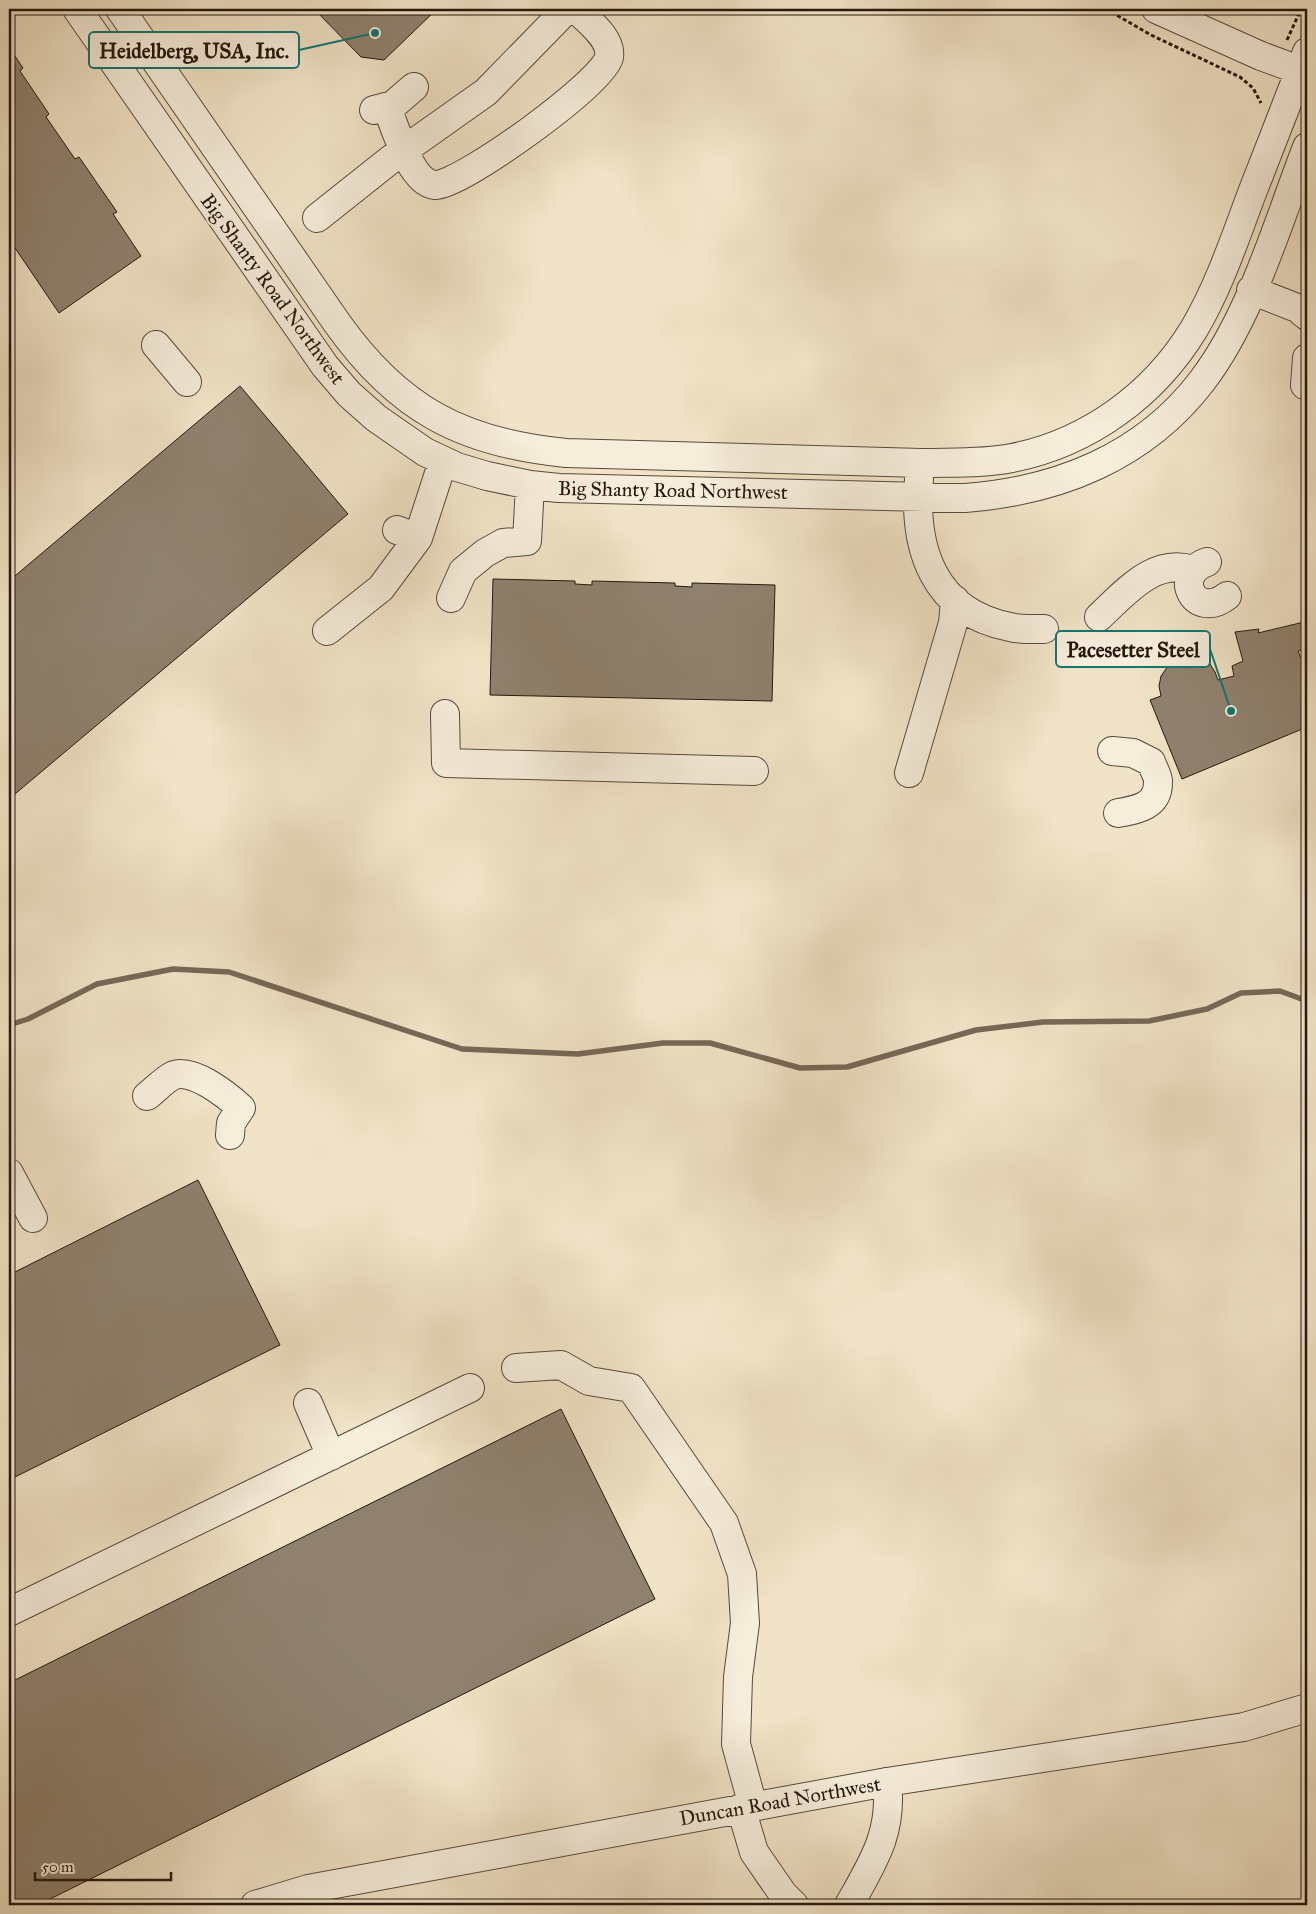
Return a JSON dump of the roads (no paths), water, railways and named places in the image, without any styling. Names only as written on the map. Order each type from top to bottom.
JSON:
[{"type":"street","name":"Big Shanty Road Northwest","points":[[77,9],[326,366],[349,394],[399,437],[444,461],[487,476],[530,486],[965,498],[1028,490],[1066,478],[1122,452],[1149,433],[1178,408],[1202,381],[1219,355],[1251,290],[1307,147]]},
{"type":"street","name":"Big Shanty Road Northwest","points":[[120,9],[358,353],[380,376],[407,400],[433,416],[466,432],[498,442],[548,451],[921,463],[987,461],[1012,458],[1044,450],[1076,437],[1106,421],[1134,400],[1177,355],[1195,328],[1214,289],[1301,58]]},
{"type":"street","points":[[317,218],[404,150],[486,92],[568,9]]},
{"type":"street","points":[[414,87],[393,105],[380,108],[412,167],[424,180],[435,185],[450,181],[529,134],[599,74],[609,58],[608,45],[576,9]]},
{"type":"street","points":[[1156,9],[1301,58]]},
{"type":"street","points":[[1251,290],[1297,308],[1307,316]]},
{"type":"street","points":[[156,345],[188,382]]},
{"type":"street","points":[[1305,385],[1307,358]]},
{"type":"street","points":[[327,631],[381,588],[444,461]]},
{"type":"street","points":[[921,463],[918,524],[923,552],[934,577],[955,600],[978,617],[1011,628],[1044,629]]},
{"type":"street","points":[[452,598],[463,571],[484,553],[503,543],[527,541],[530,486]]},
{"type":"street","points":[[1099,617],[1152,572],[1167,567],[1200,566],[1189,578],[1189,588],[1193,597],[1201,602],[1210,604],[1219,602],[1227,596]]},
{"type":"street","points":[[909,773],[953,623],[955,600]]},
{"type":"street","points":[[445,714],[446,763],[754,771]]},
{"type":"street","points":[[1112,751],[1133,753],[1151,762],[1158,781],[1154,799],[1141,810],[1118,813]]},
{"type":"street","points":[[147,1096],[174,1075],[190,1075],[207,1083],[242,1108],[231,1124],[230,1135]]},
{"type":"street","points":[[9,1173],[33,1218]]},
{"type":"street","points":[[516,1368],[561,1365],[589,1381],[631,1388],[724,1523],[742,1574],[745,1623],[738,1677],[736,1744],[754,1852],[783,1894],[794,1905]]},
{"type":"street","points":[[9,1612],[470,1388]]},
{"type":"street","points":[[308,1403],[331,1456]]},
{"type":"street","name":"Duncan Road Northwest","points":[[255,1905],[308,1889],[747,1807],[887,1782],[1244,1727],[1307,1708]]},
{"type":"street","points":[[849,1905],[872,1863],[887,1825],[887,1782]]},
{"type":"waterway","points":[[9,1025],[28,1019],[97,984],[173,969],[229,972],[462,1049],[578,1054],[663,1043],[710,1043],[800,1068],[847,1067],[976,1030],[1043,1022],[1149,1021],[1207,1009],[1241,993],[1280,991],[1307,1001]]},
{"type":"place","name":"Heidelberg, USA, Inc.","points":[[375,33]]},
{"type":"place","name":"Pacesetter Steel","points":[[1231,711]]}]
